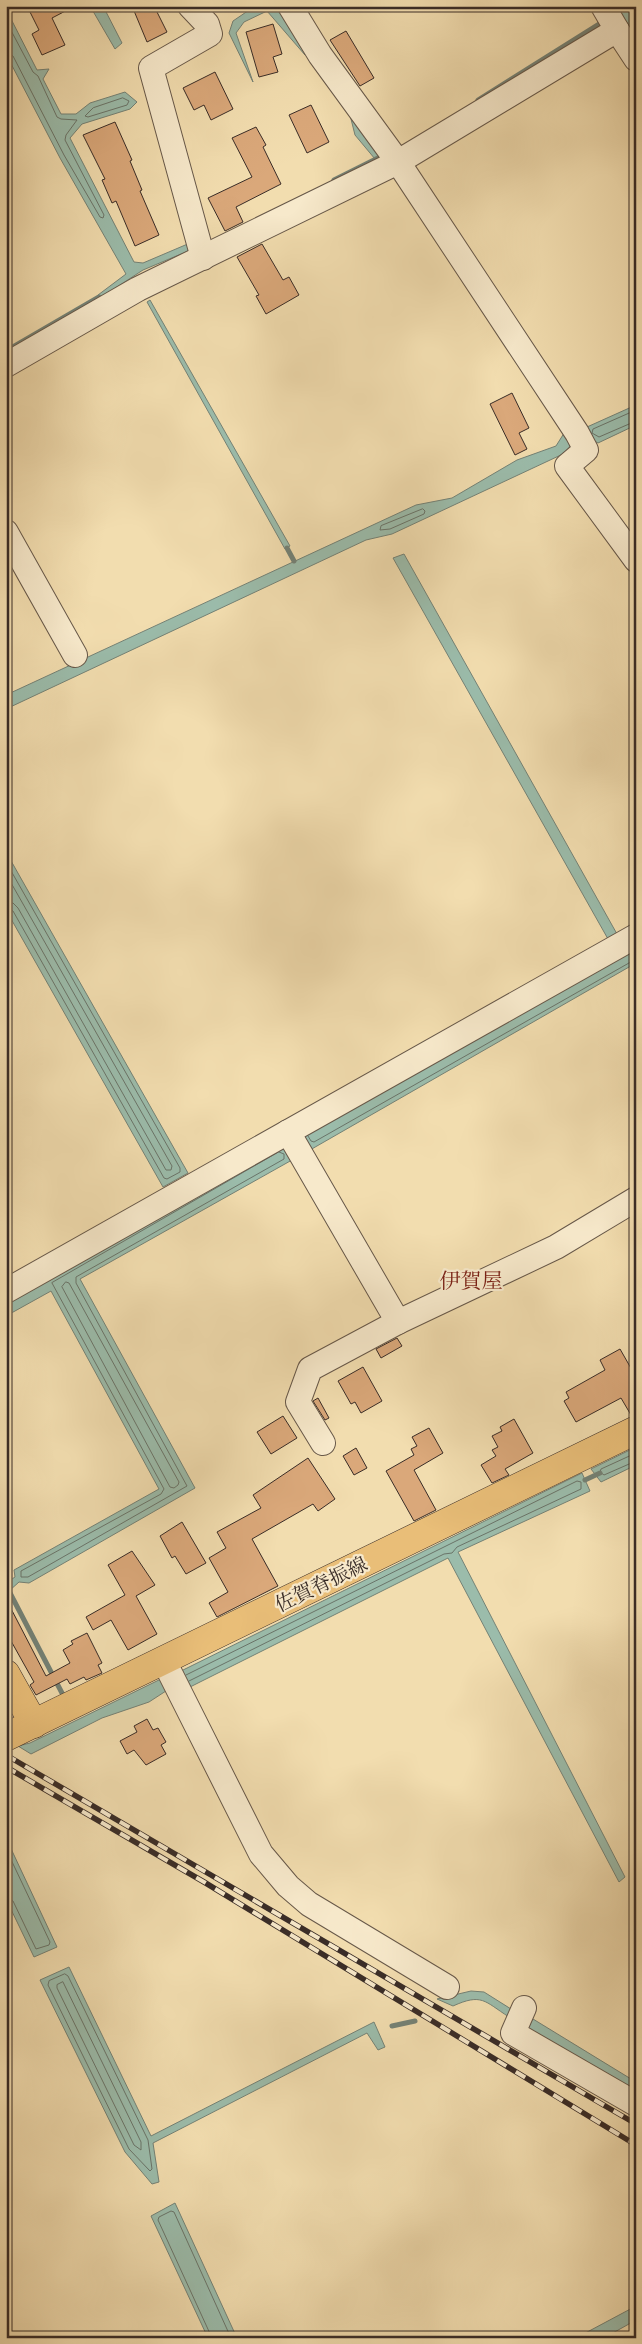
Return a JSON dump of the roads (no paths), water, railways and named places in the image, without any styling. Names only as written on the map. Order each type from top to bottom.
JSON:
[{"type":"main road","name":"佐賀脊振線","points":[[6,1736],[164,1661],[636,1430]]},
{"type":"main road","points":[[6,1674],[34,1724]]},
{"type":"street","points":[[190,6],[208,24],[210,34],[151,68],[203,258]]},
{"type":"street","points":[[290,6],[320,55],[398,162],[580,437],[586,450],[566,466],[636,560]]},
{"type":"street","points":[[603,6],[636,59]]},
{"type":"street","points":[[6,365],[138,289],[398,162],[617,30]]},
{"type":"street","points":[[6,532],[75,655]]},
{"type":"street","points":[[6,1291],[625,942]]},
{"type":"street","points":[[288,1132],[398,1322]]},
{"type":"street","points":[[323,1443],[298,1402],[310,1369],[398,1322],[556,1247],[636,1199]]},
{"type":"street","points":[[164,1661],[261,1854],[288,1886],[309,1904],[447,1987]]},
{"type":"street","points":[[524,2008],[513,2033],[636,2104]]},
{"type":"water","points":[[6,6],[18,6],[9,15],[37,70],[49,69],[43,79],[61,114],[76,114],[90,103],[125,92],[137,102],[130,109],[82,124],[70,138],[134,262],[143,263],[190,243],[193,249],[143,270],[100,298],[98,295],[126,274],[60,158],[6,54]]},
{"type":"water","points":[[90,6],[103,6],[122,43],[115,49]]},
{"type":"water","points":[[255,6],[279,6],[305,48],[305,55],[267,11],[244,22],[236,33],[253,82],[229,33],[233,21]]},
{"type":"water","points":[[617,6],[636,6],[636,42]]},
{"type":"water","points":[[349,111],[384,155],[380,160],[375,159],[355,135]]},
{"type":"water","points":[[150,300],[290,546],[285,549],[147,302]]},
{"type":"water","points":[[636,405],[636,425],[598,443],[589,438],[573,443],[563,454],[392,534],[366,540],[6,709],[6,695],[416,505],[452,498],[517,460],[556,446],[566,430],[587,427]]},
{"type":"water","points":[[404,554],[617,934],[608,939],[393,558]]},
{"type":"water","points":[[6,852],[188,1173],[163,1187],[6,910]]},
{"type":"water","points":[[636,943],[636,963],[310,1150],[299,1134]]},
{"type":"water","points":[[283,1144],[292,1160],[80,1279],[195,1488],[29,1583],[19,1582],[9,1591],[6,1583],[15,1577],[14,1570],[159,1489],[51,1291],[6,1316],[6,1303]]},
{"type":"water","points":[[636,1447],[636,1465],[601,1482],[591,1469]]},
{"type":"water","points":[[582,1473],[590,1491],[458,1552],[625,1877],[619,1882],[448,1558],[186,1689],[179,1672]]},
{"type":"water","points":[[163,1678],[169,1689],[149,1702],[102,1718],[31,1754],[18,1746],[30,1743]]},
{"type":"water","points":[[6,1838],[57,1947],[34,1957],[6,1899]]},
{"type":"water","points":[[69,1967],[151,2136],[374,2022],[385,2047],[378,2050],[367,2033],[153,2143],[159,2182],[152,2184],[125,2152],[40,1980]]},
{"type":"water","points":[[471,1991],[484,1992],[511,2009],[509,2017],[483,2001],[470,2000],[453,2006],[437,1999]]},
{"type":"water","points":[[533,2019],[636,2082],[636,2092],[527,2028]]},
{"type":"water","points":[[175,2203],[237,2338],[208,2338],[151,2216]]},
{"type":"water","points":[[636,2306],[636,2320],[604,2338],[576,2338]]},
{"type":"waterway","points":[[478,100],[599,24]]},
{"type":"waterway","points":[[334,180],[380,157]]},
{"type":"waterway","points":[[6,351],[99,297]]},
{"type":"waterway","points":[[287,548],[294,561]]},
{"type":"waterway","points":[[585,1480],[600,1473]]},
{"type":"waterway","points":[[9,1591],[63,1695]]},
{"type":"waterway","points":[[392,2026],[415,2021]]},
{"type":"railway","points":[[6,1755],[636,2124]]},
{"type":"railway","points":[[6,1767],[204,1882],[636,2145]]},
{"type":"district","name":"伊賀屋","points":[[471,1281]]}]
